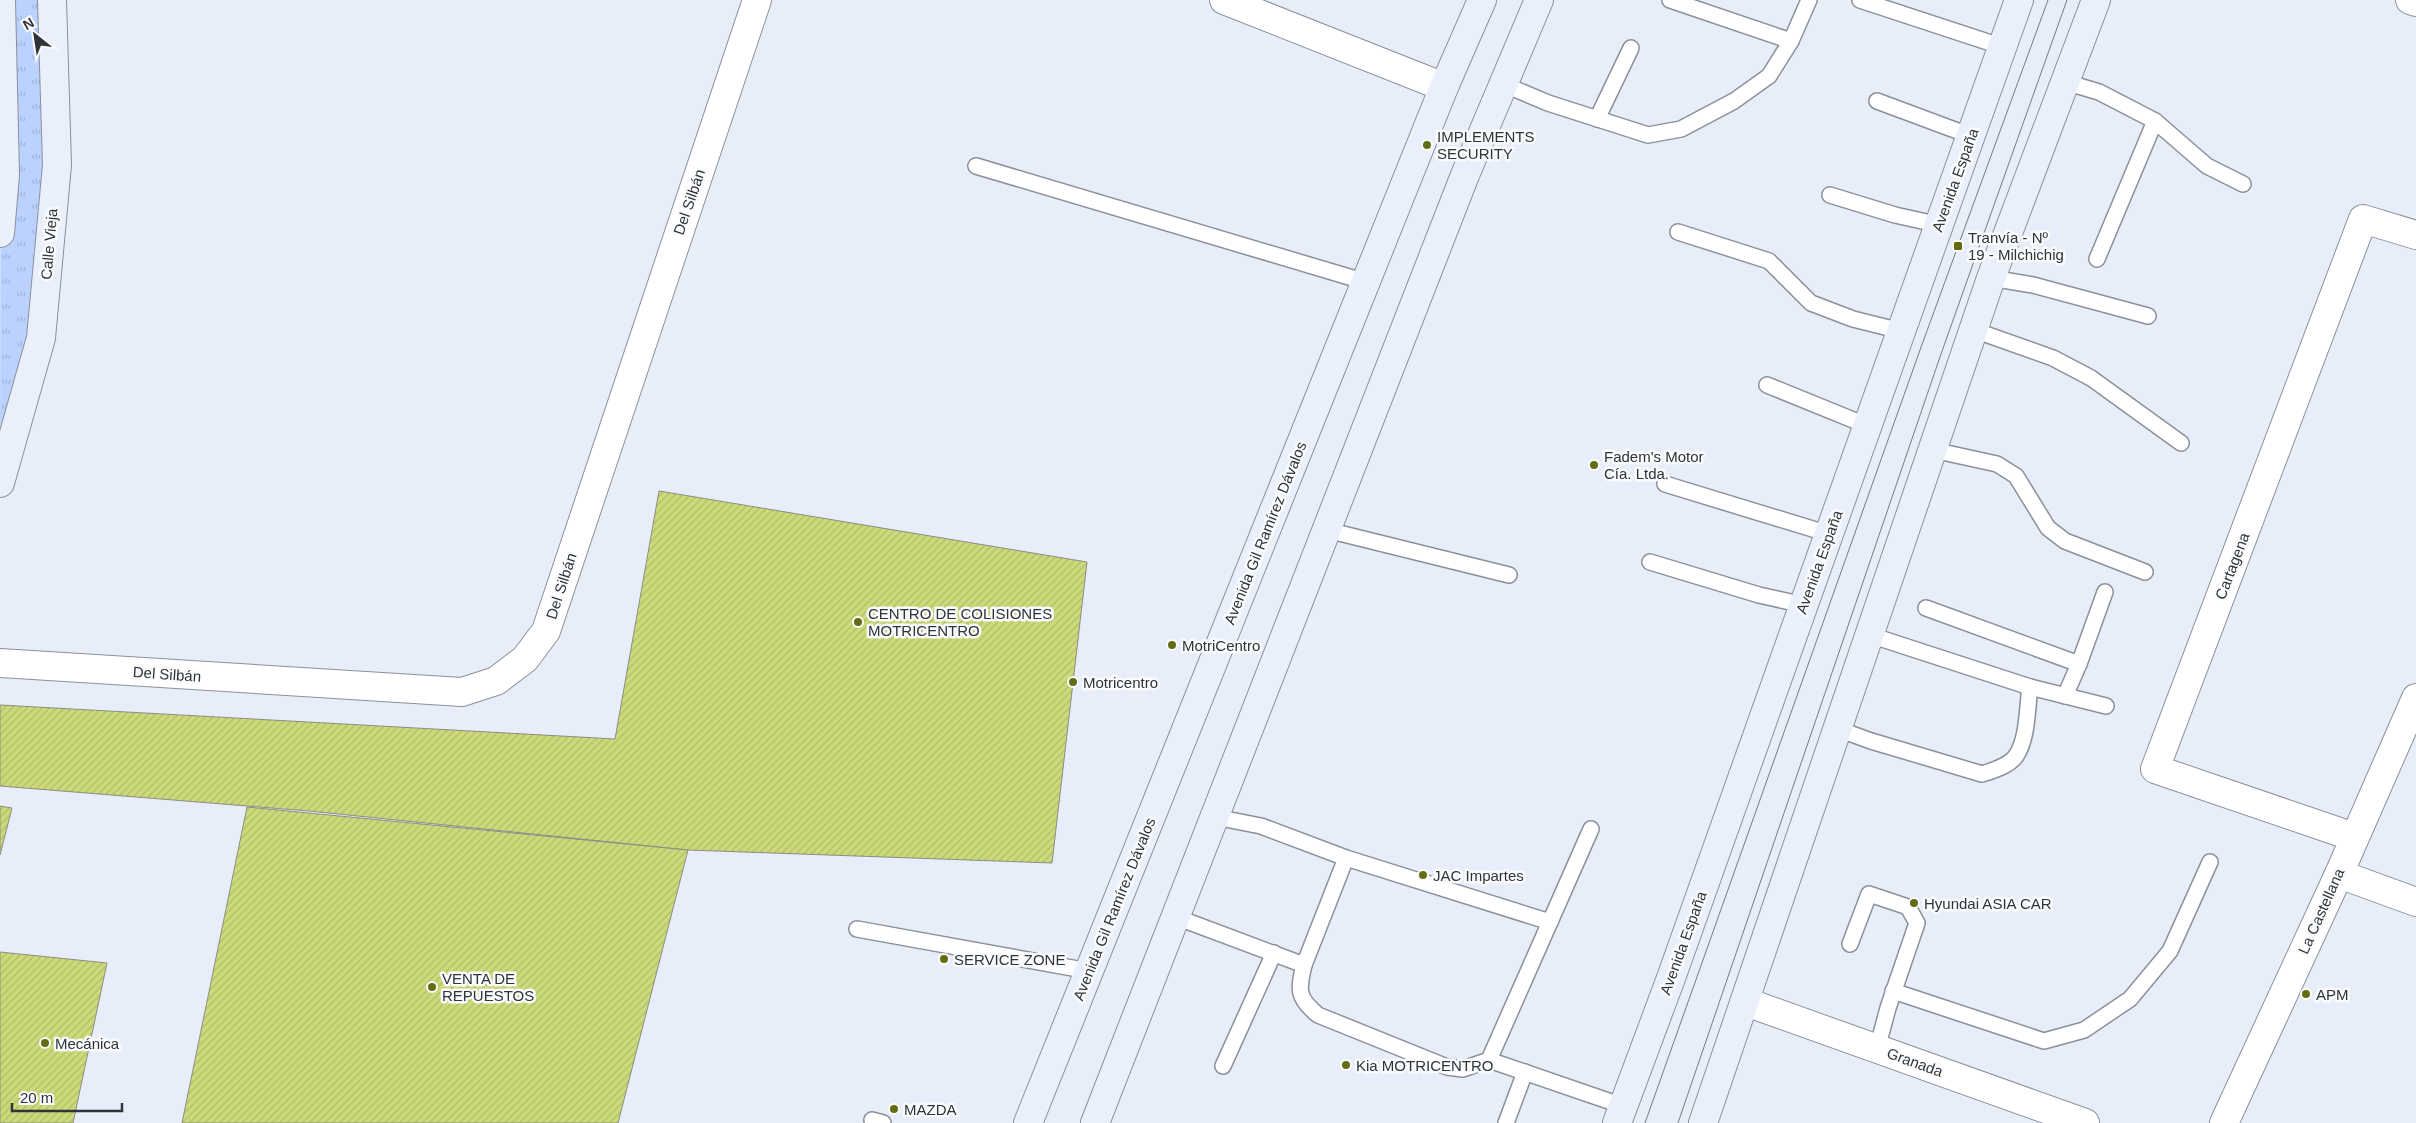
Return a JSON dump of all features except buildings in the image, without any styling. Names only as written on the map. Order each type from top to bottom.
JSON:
[{"type":"main road","points":[[0,233],[5,176],[1,0]]},
{"type":"main road","name":"Calle Vieja","points":[[0,483],[41,338],[57,166],[52,0]]},
{"type":"main road","points":[[1096,1123],[1462,184],[1539,0]]},
{"type":"main road","name":"Avenida España","points":[[1620,1115],[2019,0]]},
{"type":"main road","points":[[1703,1123],[1746,1002],[1991,278],[2096,0]]},
{"type":"main road","name":"Avenida Gil Ramírez Dávalos","points":[[1028,1123],[1479,1]]},
{"type":"street","name":"Del Silbán","points":[[0,663],[462,692],[496,681],[525,659],[546,631],[757,0]]},
{"type":"street","points":[[1224,0],[1444,87]]},
{"type":"street","points":[[2410,0],[2416,2]]},
{"type":"street","name":"Cartagena","points":[[2354,837],[2155,769],[2363,219],[2416,235]]},
{"type":"street","name":"La Castellana","points":[[2224,1123],[2339,874],[2416,698]]},
{"type":"street","points":[[2339,874],[2416,902]]},
{"type":"street","name":"Granada","points":[[1746,1002],[2085,1123]]},
{"type":"lane","points":[[1670,0],[1790,41]]},
{"type":"lane","points":[[1503,84],[1548,104],[1648,135],[1681,129],[1734,101],[1769,76],[1790,41],[1809,0]]},
{"type":"lane","points":[[1860,0],[2003,47]]},
{"type":"lane","points":[[1597,119],[1631,48]]},
{"type":"lane","points":[[2065,82],[2099,92],[2155,121],[2207,166],[2243,184]]},
{"type":"lane","points":[[1877,100],[1971,136]]},
{"type":"lane","points":[[2097,259],[2155,121]]},
{"type":"lane","points":[[976,166],[1366,282]]},
{"type":"lane","points":[[1830,195],[1940,225]]},
{"type":"lane","points":[[1678,232],[1769,261],[1811,303],[1853,319],[1901,331]]},
{"type":"lane","points":[[1991,278],[2033,284],[2148,316]]},
{"type":"lane","points":[[1974,330],[2008,340],[2053,358],[2091,378],[2181,443]]},
{"type":"lane","points":[[1767,385],[1868,426]]},
{"type":"lane","points":[[1933,450],[1997,464],[2016,476],[2048,528],[2059,536],[2145,572]]},
{"type":"lane","points":[[1665,484],[1829,534]]},
{"type":"lane","points":[[1327,530],[1509,575]]},
{"type":"lane","points":[[1650,562],[1759,595],[1804,605]]},
{"type":"lane","points":[[2065,696],[2079,664],[2105,592]]},
{"type":"lane","points":[[1926,608],[2079,664]]},
{"type":"lane","points":[[1870,635],[2030,687],[2106,706]]},
{"type":"lane","points":[[1838,729],[1871,741],[1982,774],[1998,769],[2016,757],[2023,739],[2030,687]]},
{"type":"lane","points":[[1215,817],[1261,826],[1346,858],[1550,922]]},
{"type":"lane","points":[[1489,1060],[1591,829]]},
{"type":"lane","points":[[1346,858],[1304,965],[1299,984],[1303,1004],[1318,1015],[1447,1067],[1463,1069],[1489,1060],[1525,1072],[1620,1115]]},
{"type":"lane","points":[[1893,991],[2044,1041],[2084,1030],[2130,999],[2170,951],[2210,862]]},
{"type":"lane","points":[[1850,944],[1869,894],[1908,907],[1917,923],[1893,991],[1877,1049]]},
{"type":"lane","points":[[1176,917],[1304,965]]},
{"type":"lane","points":[[857,929],[1089,970]]},
{"type":"lane","points":[[1222,1066],[1274,953]]},
{"type":"lane","points":[[1506,1123],[1525,1072]]},
{"type":"green space","points":[[1,0],[52,0],[41,338],[0,483]]},
{"type":"tram line","points":[[1645,1123],[1920,350],[2048,0]]},
{"type":"tram line","points":[[1678,1123],[1941,354],[2067,0]]},
{"type":"place","name":"IMPLEMENTS SECURITY","points":[[1427,145]]},
{"type":"place","name":"Tranvía - Nº 19 - Milchichig","points":[[1958,246]]},
{"type":"place","name":"Fadem's Motor Cía. Ltda.","points":[[1594,465]]},
{"type":"place","name":"CENTRO DE COLISIONES MOTRICENTRO","points":[[858,622]]},
{"type":"place","name":"MotriCentro","points":[[1172,645]]},
{"type":"place","name":"Motricentro","points":[[1073,682]]},
{"type":"place","name":"JAC Impartes","points":[[1423,875]]},
{"type":"place","name":"Hyundai ASIA CAR","points":[[1914,903]]},
{"type":"place","name":"SERVICE ZONE","points":[[944,959]]},
{"type":"place","name":"VENTA DE REPUESTOS","points":[[432,987]]},
{"type":"place","name":"APM","points":[[2306,994]]},
{"type":"place","name":"Mecánica","points":[[45,1043]]},
{"type":"place","name":"Kia MOTRICENTRO","points":[[1346,1065]]},
{"type":"place","name":"MAZDA","points":[[894,1109]]}]
